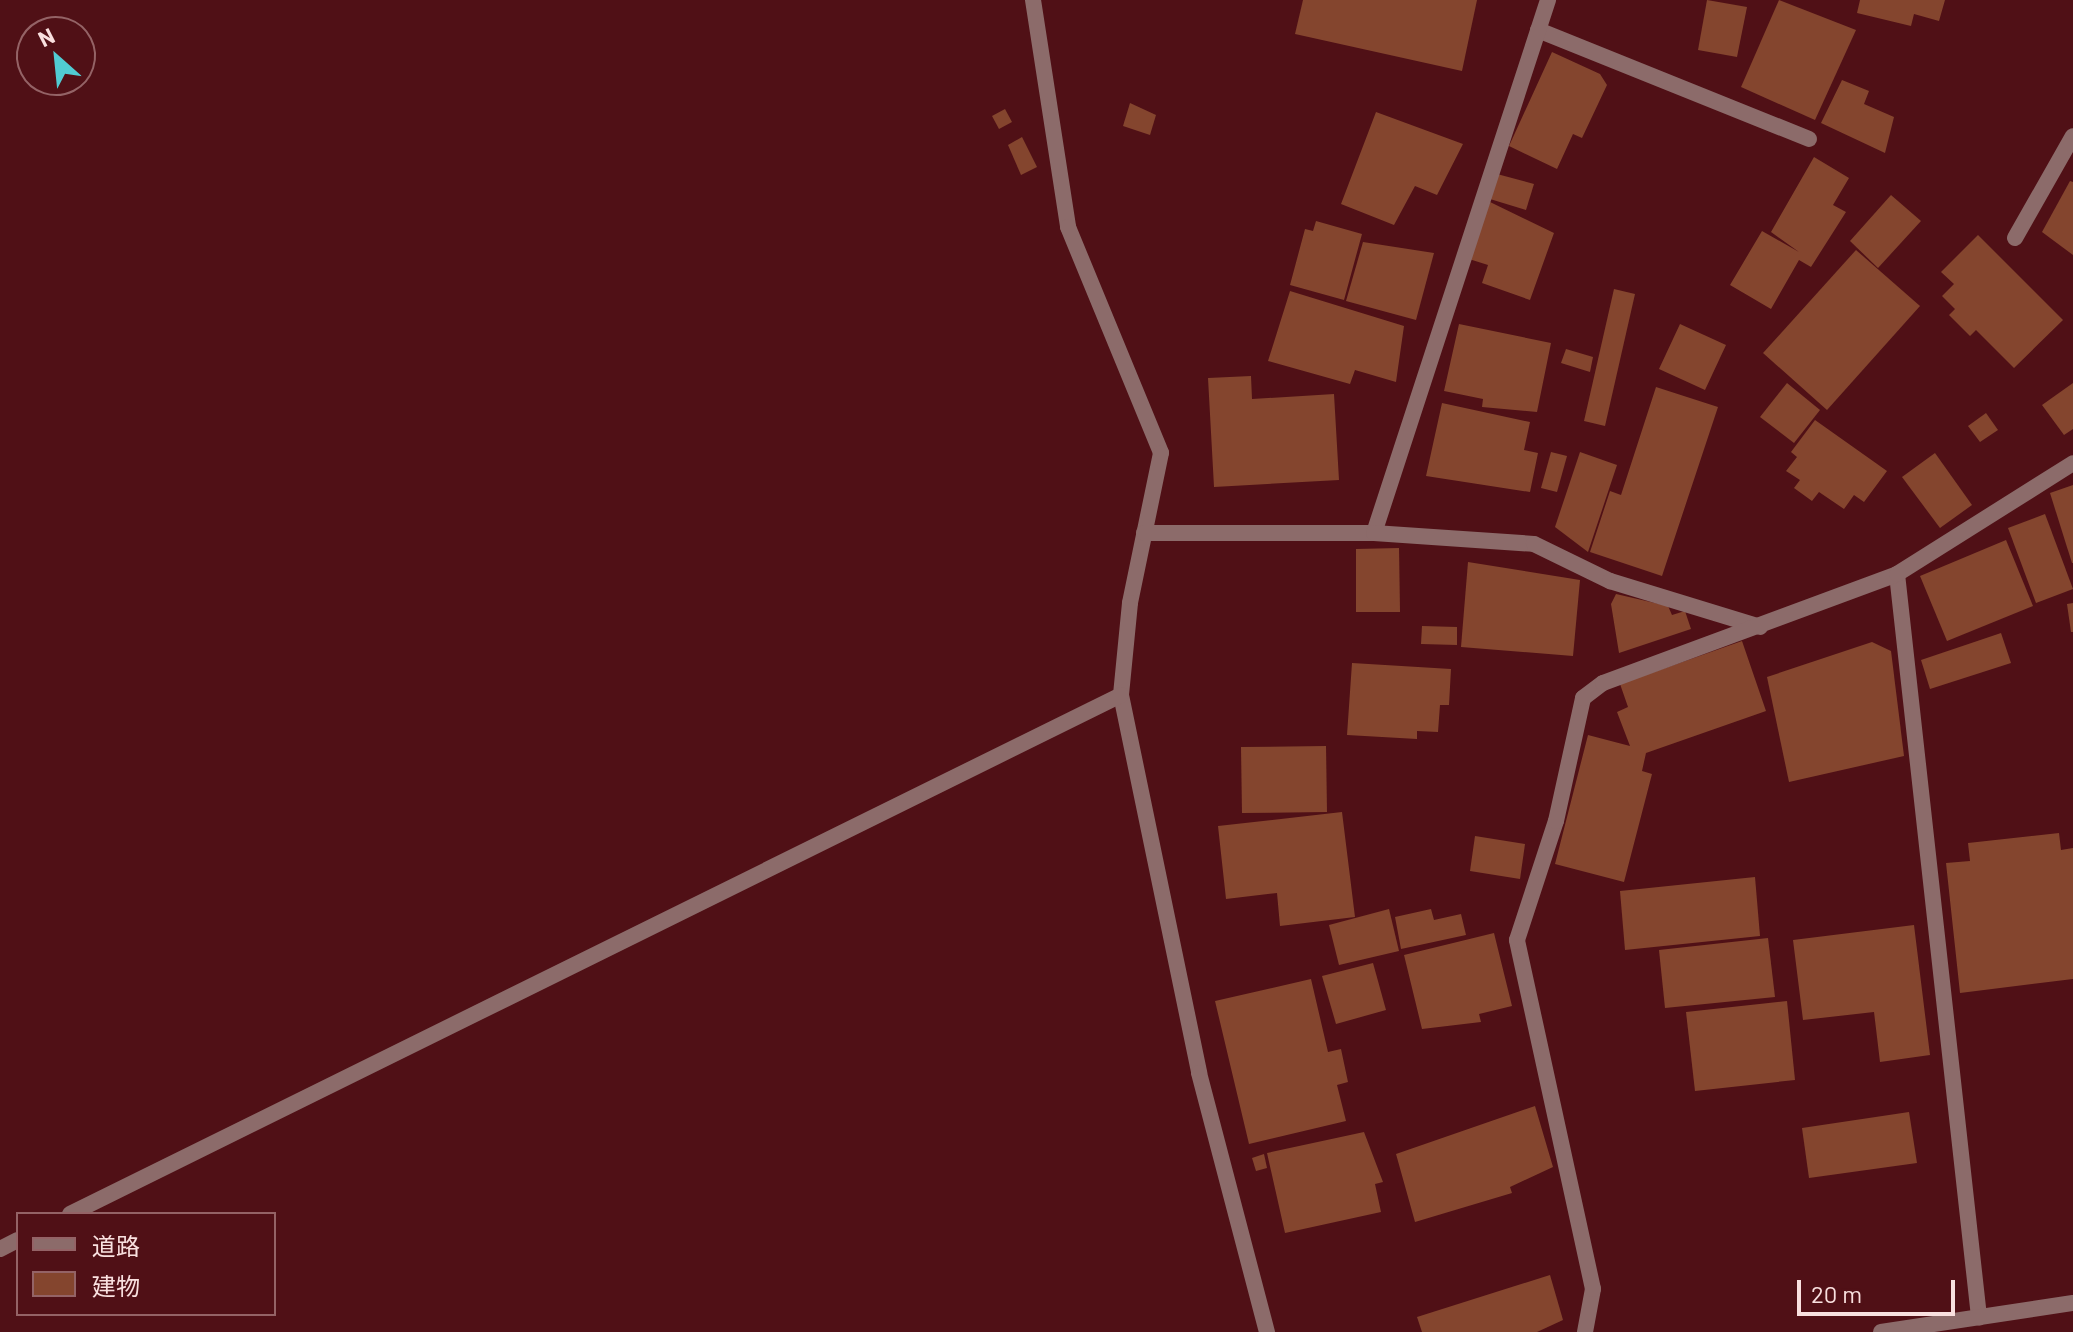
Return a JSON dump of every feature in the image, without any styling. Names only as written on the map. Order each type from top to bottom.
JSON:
[{"type":"street","points":[[1033,0],[1068,227],[1161,453],[1144,533],[1121,695],[1199,1073],[1267,1332]]},
{"type":"street","points":[[1374,533],[1548,0]]},
{"type":"street","points":[[1538,30],[1809,139]]},
{"type":"street","points":[[2015,238],[2073,136]]},
{"type":"street","points":[[1585,1332],[1593,1289],[1517,940],[1556,821],[1583,698],[1603,683],[1762,627],[1897,574],[2073,463]]},
{"type":"street","points":[[1144,533],[1374,533],[1534,544],[1610,581],[1762,627]]},
{"type":"street","points":[[1897,574],[1979,1317]]},
{"type":"street","points":[[74,1212],[1121,695]]},
{"type":"street","points":[[1881,1332],[2073,1303]]},
{"type":"building","points":[[1303,0],[1477,0],[1462,71],[1295,34]]},
{"type":"building","points":[[1707,0],[1747,7],[1737,57],[1698,50]]},
{"type":"building","points":[[1779,0],[1856,30],[1815,120],[1741,87]]},
{"type":"building","points":[[1860,0],[1945,0],[1939,21],[1914,14],[1911,26],[1857,13]]},
{"type":"building","points":[[1552,52],[1600,74],[1607,85],[1582,138],[1573,134],[1557,169],[1509,146]]},
{"type":"building","points":[[1842,80],[1869,91],[1864,104],[1894,117],[1885,153],[1821,123]]},
{"type":"building","points":[[1130,103],[1156,115],[1150,135],[1123,126]]},
{"type":"building","points":[[1005,109],[1012,122],[999,129],[992,116]]},
{"type":"building","points":[[1376,112],[1463,144],[1437,195],[1415,186],[1394,225],[1341,204]]},
{"type":"building","points":[[1022,137],[1037,167],[1021,175],[1008,145]]},
{"type":"building","points":[[1814,157],[1849,178],[1833,205],[1846,212],[1811,267],[1799,260],[1771,309],[1730,285],[1762,231],[1799,252],[1771,232]]},
{"type":"building","points":[[1497,174],[1534,184],[1526,210],[1490,199]]},
{"type":"building","points":[[2070,181],[2073,182],[2073,255],[2042,232]]},
{"type":"building","points":[[1891,195],[1921,221],[1878,268],[1850,241]]},
{"type":"building","points":[[1490,202],[1554,233],[1530,300],[1482,283],[1488,265],[1469,259]]},
{"type":"building","points":[[1316,221],[1362,234],[1344,300],[1290,285],[1305,229],[1313,231]]},
{"type":"building","points":[[1978,235],[2063,320],[2014,368],[1976,330],[1970,336],[1949,315],[1955,309],[1942,296],[1954,284],[1941,272]]},
{"type":"building","points":[[1363,242],[1434,253],[1416,320],[1346,301]]},
{"type":"building","points":[[1856,250],[1920,306],[1827,410],[1763,353]]},
{"type":"building","points":[[1614,289],[1635,294],[1605,426],[1584,421]]},
{"type":"building","points":[[1290,291],[1404,326],[1396,382],[1355,370],[1350,384],[1268,361]]},
{"type":"building","points":[[1459,324],[1551,343],[1537,412],[1482,407],[1483,399],[1444,391]]},
{"type":"building","points":[[1680,324],[1726,345],[1705,390],[1659,369]]},
{"type":"building","points":[[1566,349],[1593,357],[1590,372],[1561,363]]},
{"type":"building","points":[[1251,376],[1252,399],[1334,394],[1339,480],[1214,487],[1208,378]]},
{"type":"building","points":[[1787,383],[1820,410],[1794,443],[1760,417]]},
{"type":"building","points":[[2073,383],[2073,429],[2064,435],[2042,405]]},
{"type":"building","points":[[1656,387],[1718,407],[1662,576],[1590,552],[1610,491],[1621,495]]},
{"type":"building","points":[[1442,403],[1530,422],[1524,450],[1538,453],[1530,492],[1426,476]]},
{"type":"building","points":[[1986,413],[1998,430],[1980,442],[1968,426]]},
{"type":"building","points":[[1815,420],[1887,471],[1864,502],[1854,495],[1844,509],[1819,492],[1812,501],[1794,488],[1800,480],[1786,471],[1797,457],[1791,452]]},
{"type":"building","points":[[1551,452],[1567,456],[1557,492],[1541,488]]},
{"type":"building","points":[[1580,452],[1617,465],[1588,552],[1555,527]]},
{"type":"building","points":[[1935,453],[1972,505],[1940,528],[1902,477]]},
{"type":"building","points":[[2073,485],[2073,563],[2072,563],[2050,493]]},
{"type":"building","points":[[2045,514],[2073,589],[2036,603],[2008,528]]},
{"type":"building","points":[[2006,540],[2033,606],[1947,641],[1920,576]]},
{"type":"building","points":[[1399,548],[1400,612],[1356,612],[1356,549]]},
{"type":"building","points":[[1468,562],[1580,580],[1573,656],[1461,647]]},
{"type":"building","points":[[1616,594],[1668,606],[1672,615],[1685,611],[1691,629],[1619,653],[1611,604]]},
{"type":"building","points":[[2073,603],[2073,632],[2071,632],[2067,604]]},
{"type":"building","points":[[1422,626],[1457,627],[1457,645],[1421,644]]},
{"type":"building","points":[[2001,633],[2011,663],[1930,689],[1921,660]]},
{"type":"building","points":[[1742,641],[1766,711],[1646,753],[1642,771],[1652,774],[1624,882],[1555,864],[1588,735],[1630,746],[1617,712],[1628,707],[1620,684]]},
{"type":"building","points":[[1872,642],[1891,651],[1904,756],[1789,782],[1767,677]]},
{"type":"building","points":[[1352,663],[1451,669],[1449,705],[1440,705],[1438,732],[1417,731],[1417,739],[1347,735]]},
{"type":"building","points":[[1326,746],[1327,812],[1242,813],[1241,747]]},
{"type":"building","points":[[1342,812],[1355,917],[1280,926],[1277,893],[1226,899],[1218,826]]},
{"type":"building","points":[[2059,833],[2061,850],[2073,848],[2073,979],[1960,993],[1946,863],[1970,861],[1968,843]]},
{"type":"building","points":[[1475,836],[1525,844],[1520,879],[1470,871]]},
{"type":"building","points":[[1755,877],[1760,936],[1625,950],[1620,891]]},
{"type":"building","points":[[1389,909],[1399,951],[1339,965],[1329,925]]},
{"type":"building","points":[[1431,909],[1434,920],[1461,914],[1466,935],[1401,949],[1395,917]]},
{"type":"building","points":[[1914,925],[1930,1055],[1880,1062],[1874,1012],[1803,1020],[1793,940]]},
{"type":"building","points":[[1494,933],[1512,1006],[1479,1014],[1481,1022],[1422,1029],[1404,955]]},
{"type":"building","points":[[1768,938],[1775,997],[1665,1008],[1659,950]]},
{"type":"building","points":[[1373,963],[1386,1010],[1336,1024],[1322,976]]},
{"type":"building","points":[[1311,979],[1328,1052],[1341,1049],[1348,1082],[1337,1085],[1346,1121],[1249,1144],[1215,1001]]},
{"type":"building","points":[[1787,1001],[1795,1080],[1695,1091],[1686,1012]]},
{"type":"building","points":[[1535,1106],[1553,1167],[1510,1187],[1512,1193],[1415,1222],[1396,1154]]},
{"type":"building","points":[[1909,1112],[1917,1163],[1809,1178],[1802,1128]]},
{"type":"building","points":[[1364,1132],[1383,1182],[1375,1184],[1381,1212],[1285,1233],[1267,1153]]},
{"type":"building","points":[[1264,1154],[1267,1168],[1256,1171],[1252,1158]]},
{"type":"building","points":[[1550,1275],[1563,1320],[1537,1332],[1422,1332],[1417,1317]]}]
